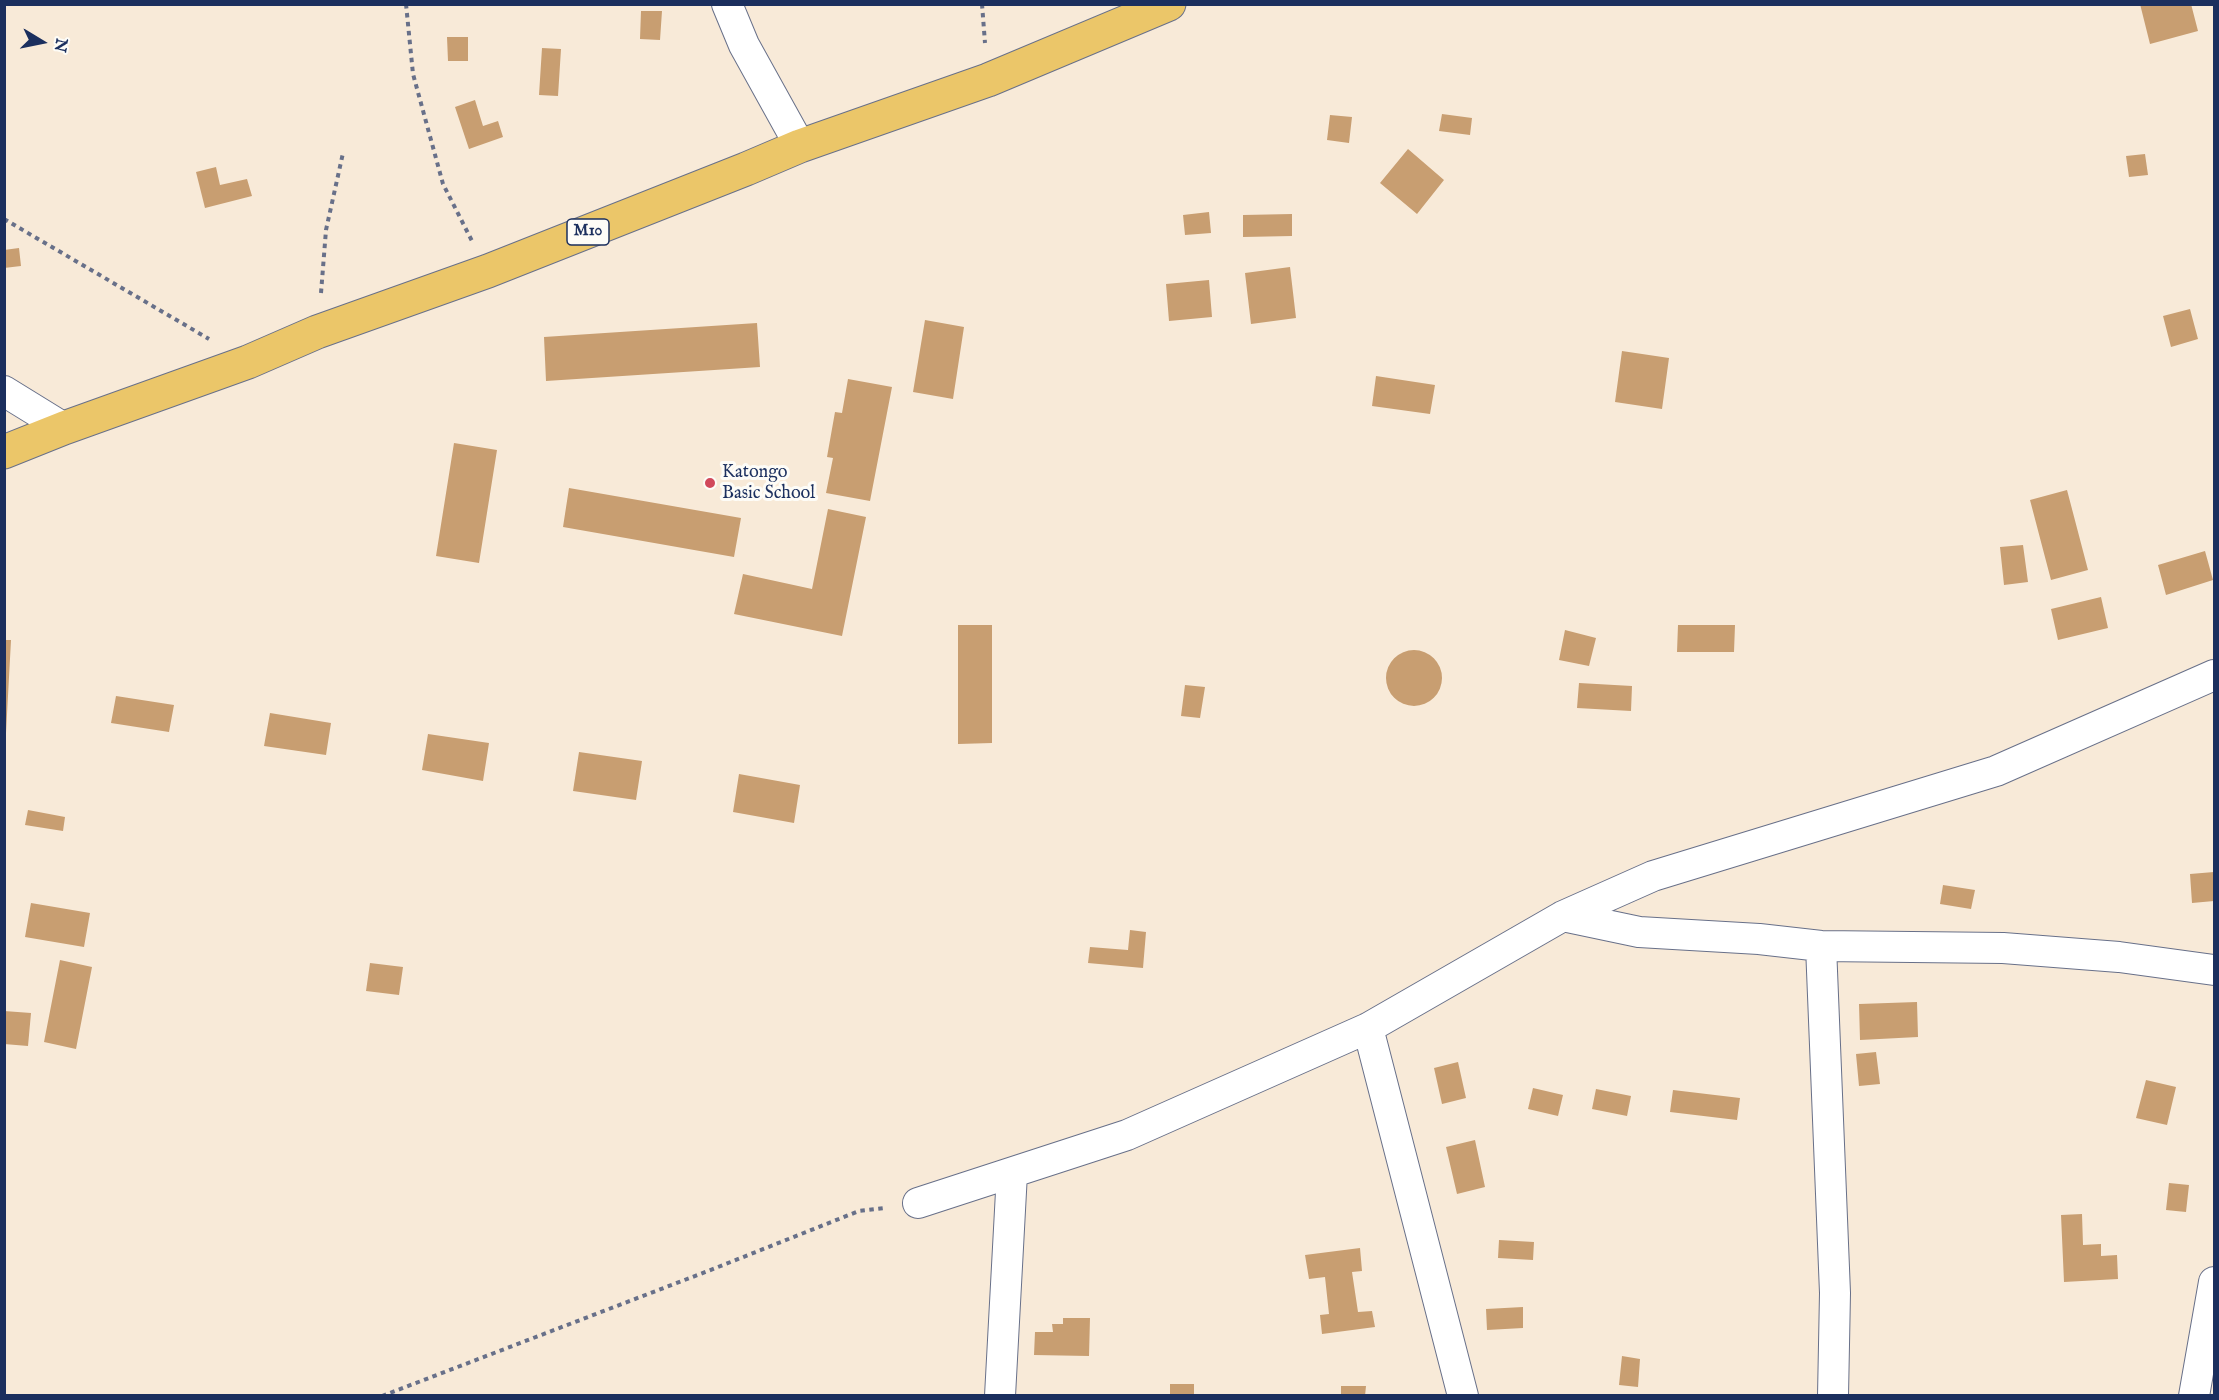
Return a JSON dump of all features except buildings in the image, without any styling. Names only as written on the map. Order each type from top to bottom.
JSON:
[{"type":"main road","name":"M10","points":[[4,452],[248,362],[317,332],[488,271],[746,170],[800,146],[988,80],[1169,4]]},
{"type":"street","points":[[727,4],[744,45],[800,146]]},
{"type":"street","points":[[4,391],[64,429]]},
{"type":"street","points":[[918,1203],[1127,1135],[1368,1028],[1563,916],[1653,876],[1996,771],[2214,675]]},
{"type":"street","points":[[1563,916],[1639,932],[1759,939],[1821,946],[2003,948],[2119,957],[2214,970]]},
{"type":"street","points":[[1821,946],[1835,1293],[1833,1395]]},
{"type":"street","points":[[1368,1028],[1463,1395]]},
{"type":"street","points":[[1000,1395],[1012,1173]]},
{"type":"street","points":[[2194,1395],[2214,1282]]},
{"type":"path","points":[[406,4],[413,74],[443,184],[488,271]]},
{"type":"path","points":[[317,332],[327,230],[343,153]]},
{"type":"path","points":[[4,219],[248,362]]},
{"type":"path","points":[[382,1395],[859,1211],[918,1203]]},
{"type":"place","name":"Katongo Basic School","points":[[710,483]]}]
